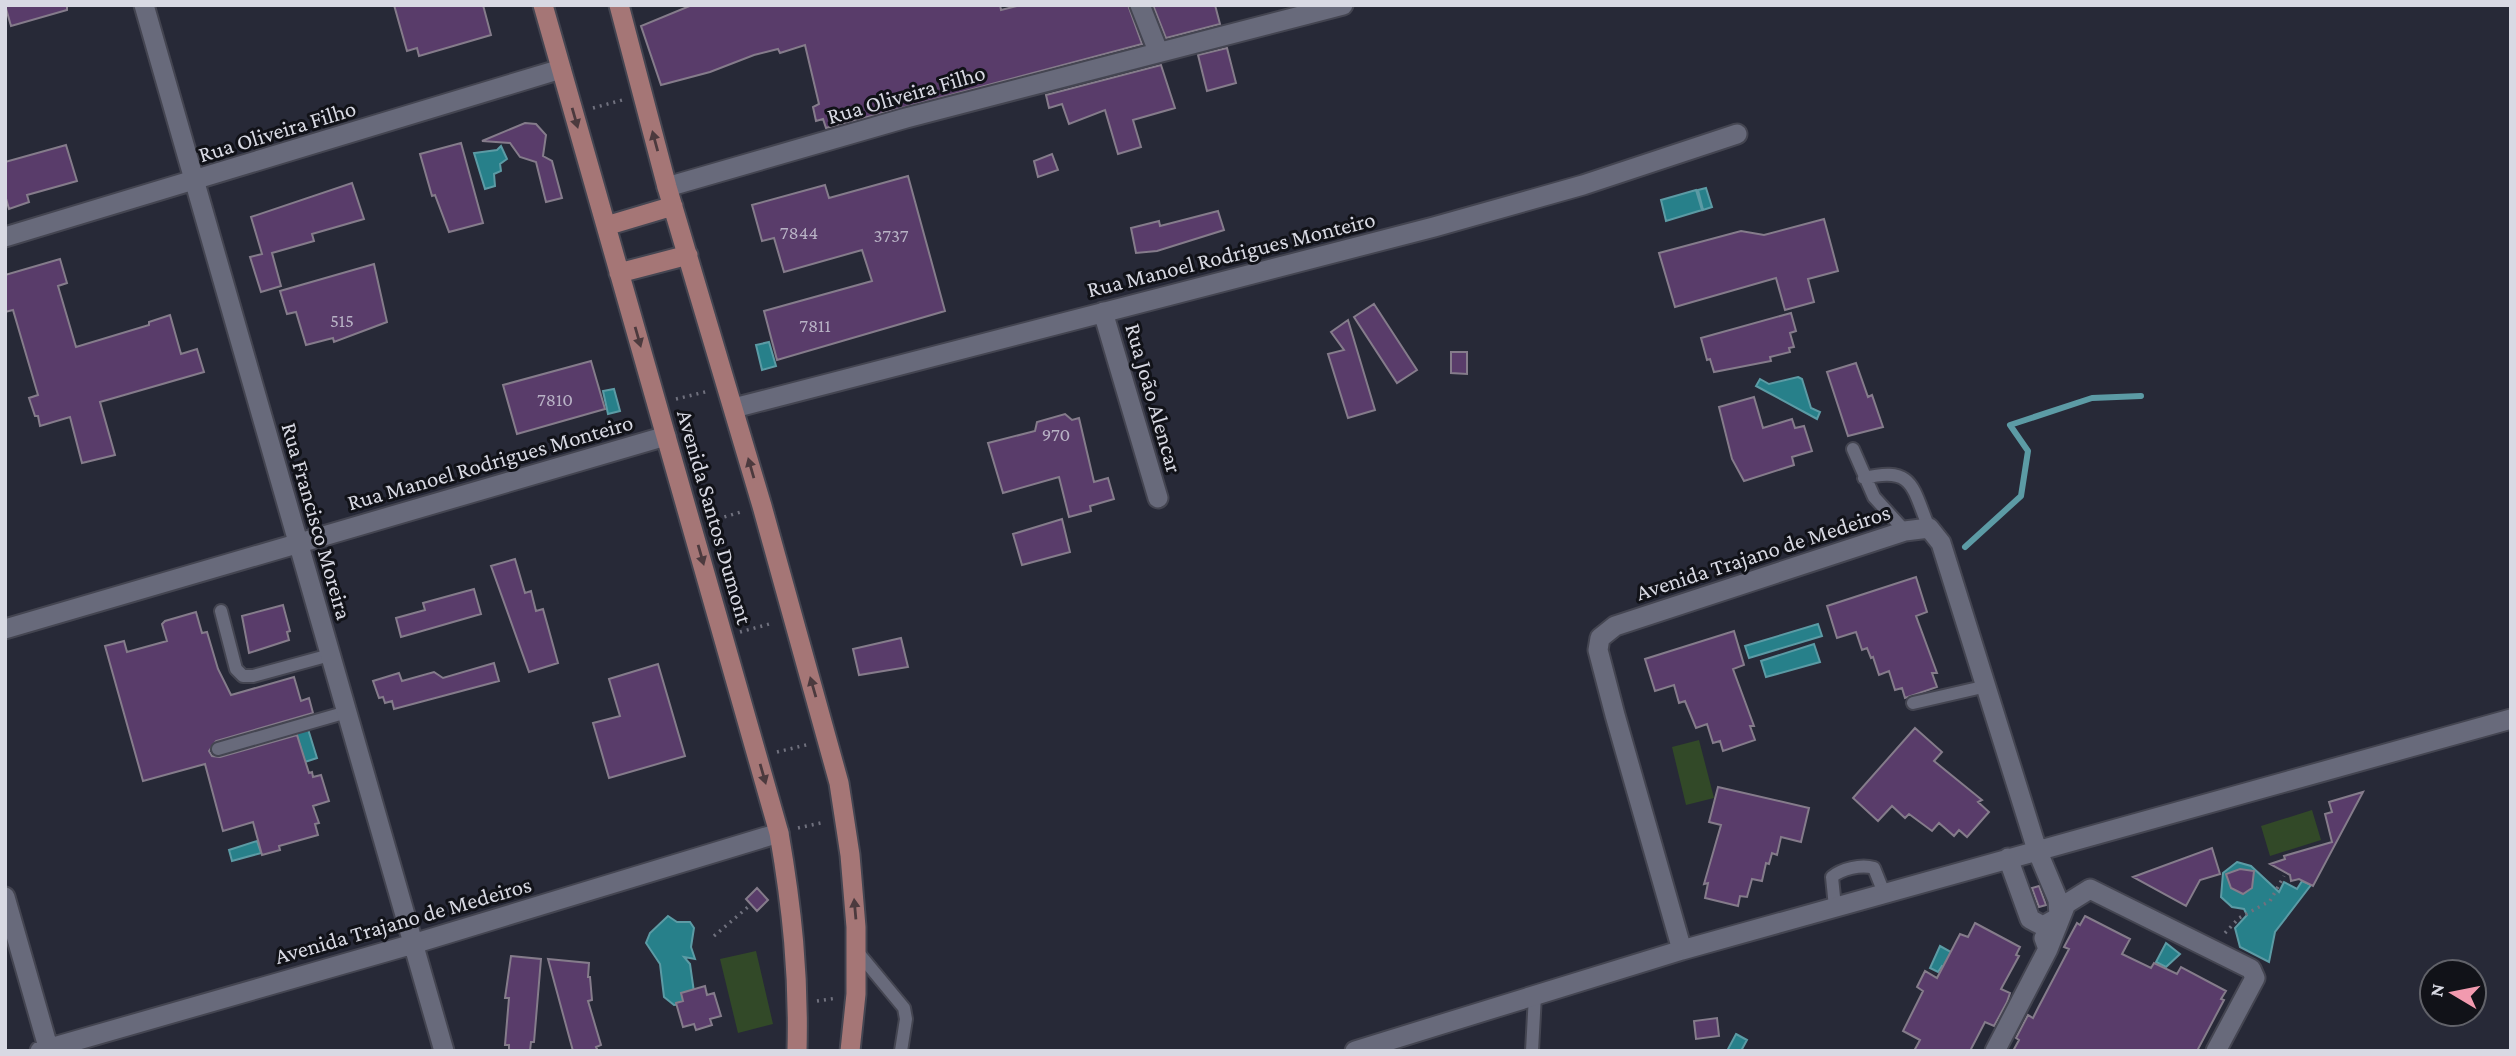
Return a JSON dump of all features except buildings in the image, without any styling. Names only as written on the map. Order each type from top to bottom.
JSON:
[{"type":"main road","name":"Avenida Santos Dumont","points":[[543,5],[779,833],[792,905],[798,1004],[797,1051]]},
{"type":"main road","name":"Avenida Santos Dumont","points":[[622,6],[667,187],[734,408],[839,783],[850,855],[856,950],[856,994],[850,1051]]},
{"type":"main road","points":[[606,226],[673,206]]},
{"type":"main road","points":[[619,273],[688,255]]},
{"type":"street","name":"Rua Francisco Moreira","points":[[144,5],[444,1051]]},
{"type":"street","points":[[1140,5],[1158,51]]},
{"type":"street","name":"Rua Oliveira Filho","points":[[667,187],[906,118],[1343,5]]},
{"type":"street","name":"Rua Oliveira Filho","points":[[5,237],[561,69]]},
{"type":"street","name":"Rua Manoel Rodrigues Monteiro","points":[[734,408],[1434,227],[1583,186],[1737,134]]},
{"type":"street","name":"Rua João Alencar","points":[[1103,312],[1158,498]]},
{"type":"street","name":"Rua Manoel Rodrigues Monteiro","points":[[5,629],[666,436]]},
{"type":"street","points":[[1929,528],[1941,543],[2037,850],[2054,889],[2059,917]]},
{"type":"street","name":"Avenida Trajano de Medeiros","points":[[1682,950],[1615,715],[1598,650],[1600,638],[1615,626],[1905,531],[1929,528]]},
{"type":"street","points":[[1355,1051],[1682,950],[2511,719]]},
{"type":"street","name":"Avenida Trajano de Medeiros","points":[[44,1049],[414,944],[779,833]]},
{"type":"street","points":[[2008,858],[2030,919],[2049,949]]},
{"type":"street","points":[[2054,889],[2090,890],[2252,968],[2255,975],[2216,1051]]},
{"type":"street","points":[[1995,1051],[2049,949],[2066,904],[2090,890]]},
{"type":"street","points":[[5,897],[44,1049]]},
{"type":"street","points":[[2036,925],[2048,925],[2059,917]]},
{"type":"lane","points":[[1853,449],[1874,497],[1905,531]]},
{"type":"lane","points":[[1864,478],[1884,473],[1904,476],[1911,483],[1929,528]]},
{"type":"lane","points":[[221,611],[236,669],[243,676],[253,676],[330,655]]},
{"type":"lane","points":[[1913,703],[1987,685]]},
{"type":"lane","points":[[218,748],[347,712]]},
{"type":"lane","points":[[1835,907],[1832,877],[1862,866],[1874,867],[1884,893]]},
{"type":"lane","points":[[856,950],[904,1008],[906,1019],[901,1051]]},
{"type":"lane","points":[[1532,1051],[1535,995]]},
{"type":"path","points":[[574,113],[643,94]]},
{"type":"path","points":[[657,404],[727,386]]},
{"type":"path","points":[[693,527],[762,506]]},
{"type":"path","points":[[724,636],[793,618]]},
{"type":"path","points":[[758,757],[827,740]]},
{"type":"path","points":[[779,833],[844,817]]},
{"type":"path","points":[[2217,951],[2228,928],[2246,913],[2264,905],[2284,876]]},
{"type":"path","points":[[714,936],[748,907]]},
{"type":"path","points":[[798,1004],[856,994]]},
{"type":"green space","points":[[1699,740],[1714,798],[1686,805],[1672,747]]},
{"type":"green space","points":[[2312,810],[2321,840],[2270,856],[2261,826]]},
{"type":"green space","points":[[756,951],[773,1024],[738,1033],[720,959]]},
{"type":"water","points":[[501,146],[507,159],[500,164],[501,171],[494,174],[495,186],[485,189],[474,153],[497,150]]},
{"type":"water","points":[[1706,188],[1712,207],[1703,210],[1698,190]]},
{"type":"water","points":[[1696,190],[1702,210],[1666,221],[1661,200]]},
{"type":"water","points":[[769,342],[776,366],[762,370],[756,345]]},
{"type":"water","points":[[1798,377],[1802,379],[1811,408],[1820,412],[1817,419],[1756,386],[1760,379],[1769,384]]},
{"type":"water","points":[[614,389],[620,411],[608,414],[603,391]]},
{"type":"water","points":[[1818,624],[1822,636],[1749,658],[1745,646]]},
{"type":"water","points":[[1814,644],[1820,662],[1766,677],[1761,661]]},
{"type":"water","points":[[308,729],[317,758],[305,762],[296,733]]},
{"type":"water","points":[[257,841],[261,853],[232,861],[229,850]]},
{"type":"water","points":[[2237,862],[2251,866],[2279,892],[2284,882],[2297,889],[2302,881],[2311,885],[2275,932],[2269,962],[2240,947],[2235,928],[2247,915],[2244,909],[2232,907],[2221,897],[2223,873]]},
{"type":"water","points":[[668,916],[677,922],[690,922],[694,928],[691,947],[695,959],[684,957],[690,964],[694,992],[683,1004],[674,1005],[664,997],[660,964],[646,943],[650,933]]},
{"type":"water","points":[[2166,943],[2180,954],[2166,967],[2156,962]]},
{"type":"water","points":[[1940,946],[1951,952],[1950,969],[1942,966],[1938,972],[1930,968]]},
{"type":"water","points":[[1736,1034],[1747,1040],[1741,1051],[1727,1051]]},
{"type":"waterway","points":[[1965,547],[2021,496],[2028,451],[2010,425],[2092,398],[2141,396]]}]
